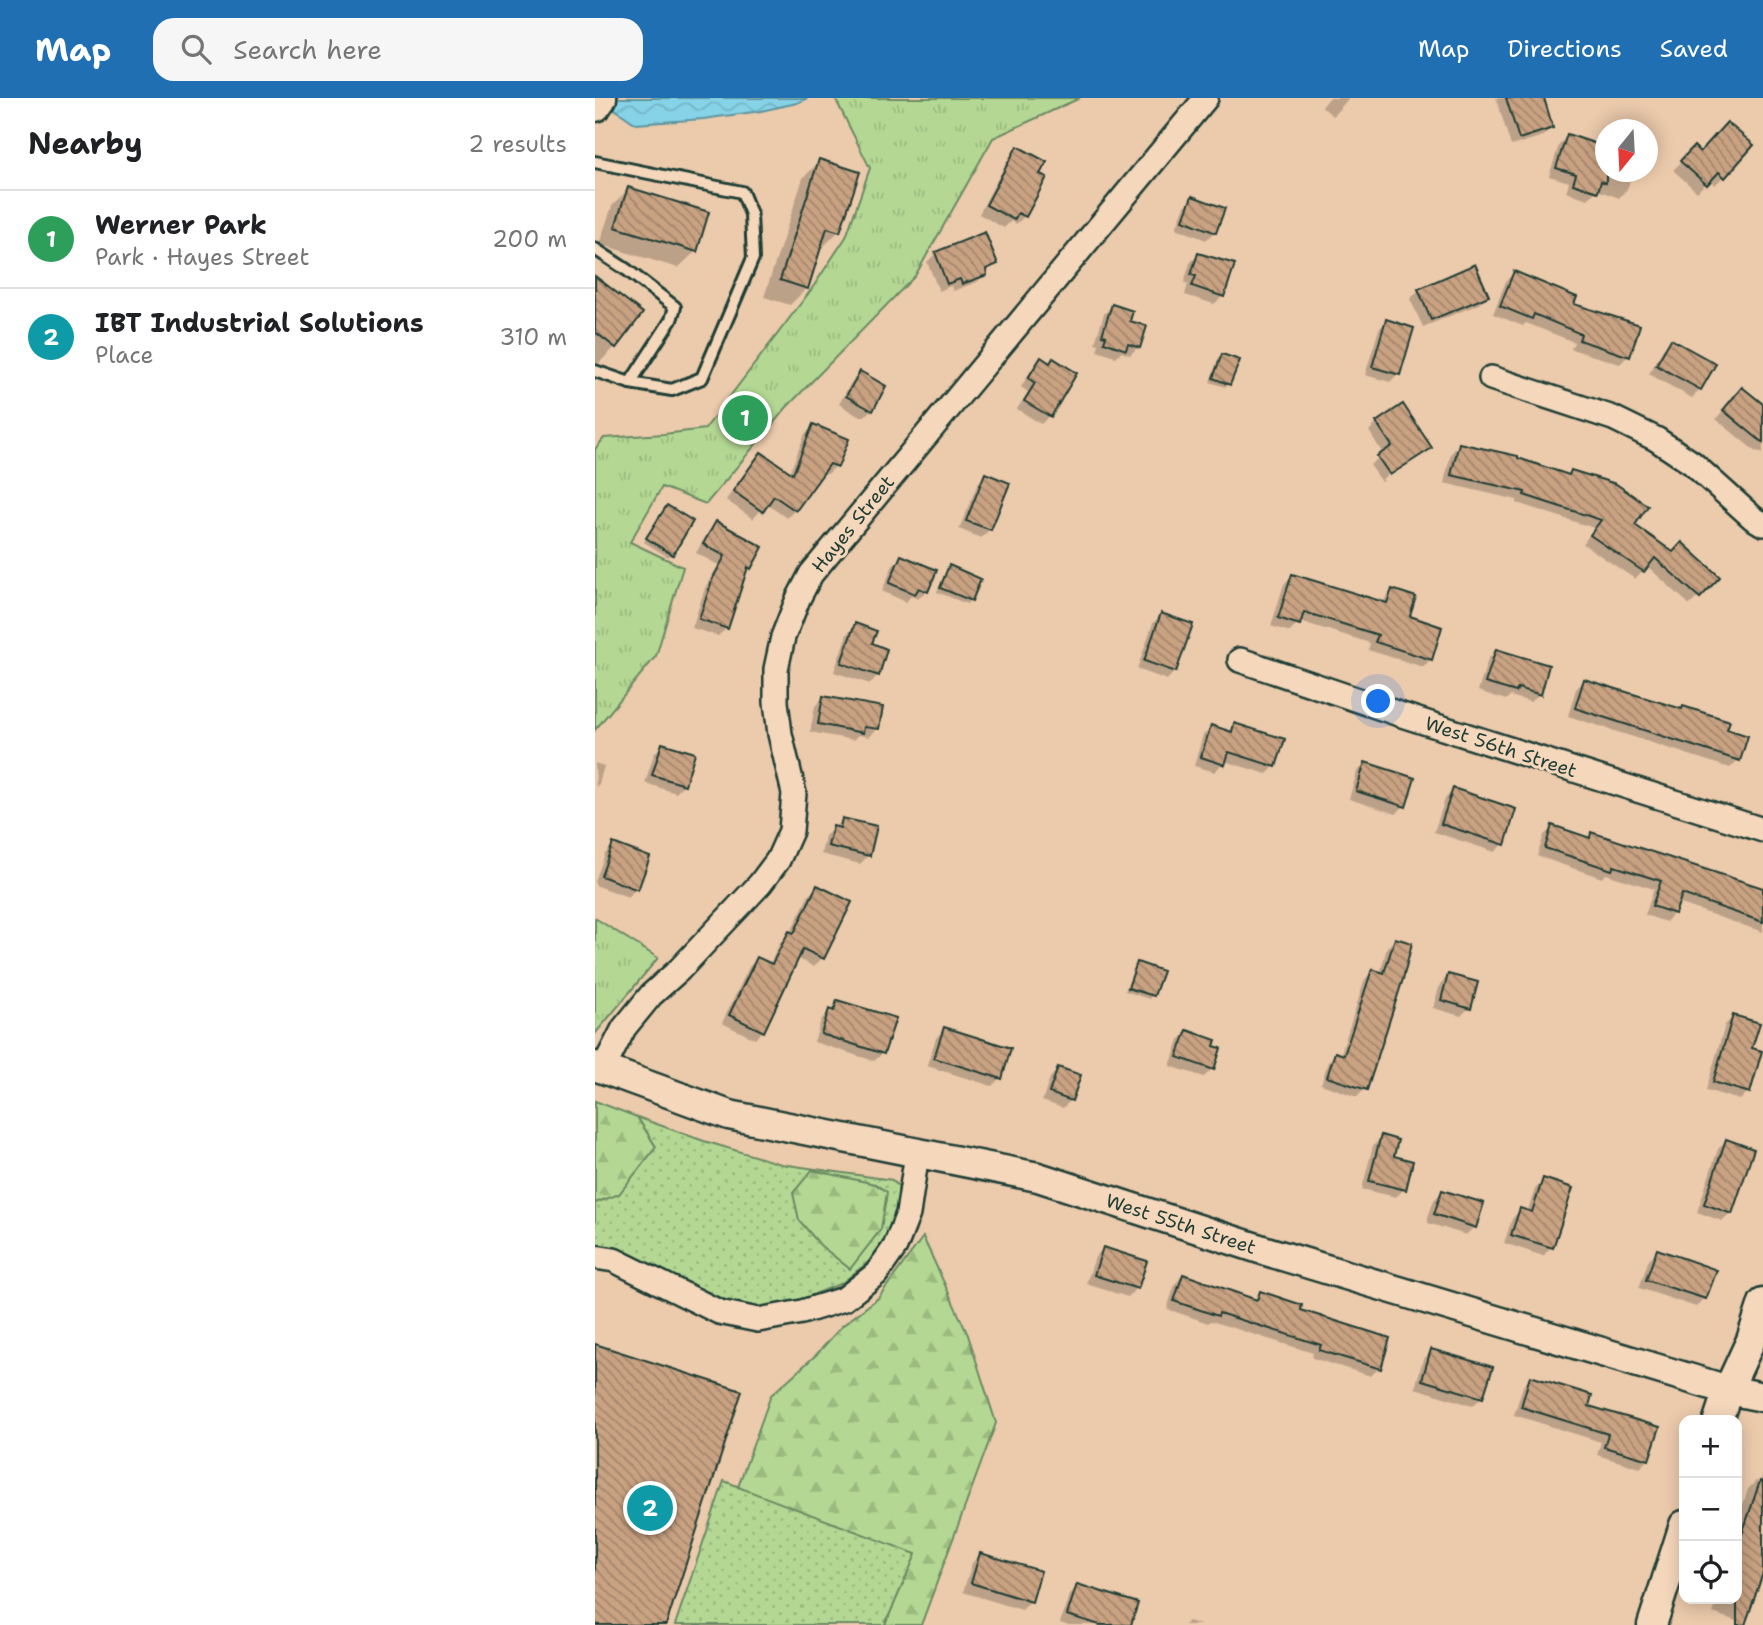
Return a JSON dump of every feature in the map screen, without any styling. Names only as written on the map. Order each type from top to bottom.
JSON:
[{"type":"main road","points":[[595,105],[600,98]]},
{"type":"street","name":"Hayes Street","points":[[599,1068],[624,1028],[652,995],[760,884],[778,860],[791,831],[794,793],[777,712],[776,669],[783,637],[811,574],[1206,98]]},
{"type":"street","points":[[1491,378],[1613,418],[1656,439],[1692,463],[1763,524]]},
{"type":"street","name":"West 56th Street","points":[[1240,660],[1402,715],[1763,830]]},
{"type":"street","name":"West 55th Street","points":[[599,1068],[729,1115],[1038,1178],[1266,1251],[1728,1390],[1763,1397]]},
{"type":"street","points":[[595,1257],[614,1260],[719,1312],[758,1320],[802,1312],[844,1298],[876,1274],[895,1248],[908,1214],[917,1153]]},
{"type":"street","points":[[1720,1415],[1751,1340],[1763,1303]]},
{"type":"street","points":[[1652,1625],[1679,1541]]},
{"type":"lane","points":[[595,162],[742,192],[751,214],[753,258],[702,377],[672,390],[630,383],[595,371]]},
{"type":"lane","points":[[595,249],[675,307],[671,320],[630,383]]},
{"type":"green space","points":[[835,98],[1080,98],[993,138],[915,276],[786,408],[706,504],[662,487],[630,542],[683,567],[656,656],[595,730],[595,449],[604,438],[705,429],[811,290],[846,237],[870,168]]},
{"type":"green space","points":[[595,918],[658,958],[595,1034]]},
{"type":"green space","points":[[595,1101],[637,1117],[656,1147],[619,1194],[595,1203]]},
{"type":"green space","points":[[637,1117],[781,1164],[892,1180],[899,1187],[896,1220],[872,1259],[842,1283],[795,1302],[748,1309],[699,1289],[636,1257],[595,1244],[595,1203],[619,1194],[656,1147]]},
{"type":"green space","points":[[812,1170],[875,1184],[887,1192],[881,1229],[850,1269],[820,1245],[799,1220],[793,1193]]},
{"type":"green space","points":[[923,1237],[968,1335],[996,1423],[921,1625],[885,1625],[916,1554],[738,1487],[771,1395],[816,1355],[842,1326],[878,1298]]},
{"type":"green space","points":[[724,1481],[917,1554],[885,1625],[675,1625]]},
{"type":"water","points":[[599,98],[808,98],[761,111],[636,124]]},
{"type":"building","points":[[1506,98],[1544,98],[1553,128],[1519,139]]},
{"type":"building","points":[[1727,122],[1754,145],[1725,178],[1719,172],[1707,185],[1680,161],[1694,146],[1700,152]]},
{"type":"building","points":[[1567,134],[1595,143],[1595,182],[1601,182],[1598,192],[1573,184],[1576,174],[1556,168]]},
{"type":"building","points":[[1017,146],[1047,162],[1040,174],[1047,177],[1026,217],[1018,213],[1014,220],[986,205]]},
{"type":"building","points":[[819,159],[860,172],[840,232],[827,228],[808,289],[780,280]]},
{"type":"building","points":[[628,187],[709,212],[697,252],[615,227]]},
{"type":"building","points":[[1192,196],[1225,208],[1216,233],[1183,220]]},
{"type":"building","points":[[985,232],[998,264],[986,269],[987,275],[962,284],[960,279],[947,284],[935,252]]},
{"type":"building","points":[[1198,253],[1235,264],[1224,297],[1192,286],[1196,276],[1191,275]]},
{"type":"building","points":[[1475,264],[1489,296],[1431,320],[1418,289]]},
{"type":"building","points":[[1514,271],[1577,297],[1574,304],[1640,325],[1630,357],[1579,340],[1581,334],[1534,314],[1532,319],[1500,306]]},
{"type":"building","points":[[595,276],[643,313],[616,348],[595,332]]},
{"type":"building","points":[[1112,304],[1133,311],[1130,321],[1147,326],[1140,348],[1128,344],[1126,350],[1104,342],[1106,336],[1102,335]]},
{"type":"building","points":[[1386,319],[1414,328],[1400,375],[1372,367]]},
{"type":"building","points":[[1671,339],[1716,364],[1701,390],[1656,365]]},
{"type":"building","points":[[1222,354],[1240,360],[1230,385],[1213,378]]},
{"type":"building","points":[[1041,357],[1050,363],[1053,358],[1077,373],[1051,417],[1024,401],[1035,383],[1028,378]]},
{"type":"building","points":[[860,371],[886,386],[873,411],[846,396]]},
{"type":"building","points":[[1742,387],[1763,404],[1763,443],[1723,410]]},
{"type":"building","points":[[1403,404],[1432,448],[1390,475],[1377,456],[1392,446],[1376,422]]},
{"type":"building","points":[[813,424],[849,439],[838,467],[830,464],[796,511],[774,496],[763,512],[733,491],[761,452],[793,474]]},
{"type":"building","points":[[1459,443],[1518,456],[1569,475],[1571,470],[1616,484],[1648,506],[1635,525],[1673,552],[1682,542],[1720,577],[1700,598],[1655,558],[1644,572],[1590,535],[1601,520],[1524,495],[1525,492],[1451,475]]},
{"type":"building","points":[[985,473],[1010,483],[991,530],[966,521]]},
{"type":"building","points":[[667,505],[693,521],[673,555],[646,538]]},
{"type":"building","points":[[716,521],[763,547],[751,569],[748,567],[728,629],[699,619],[713,578],[725,556],[703,544]]},
{"type":"building","points":[[901,555],[937,570],[928,592],[919,588],[915,594],[889,583]]},
{"type":"building","points":[[949,565],[981,579],[972,601],[940,588]]},
{"type":"building","points":[[1292,574],[1387,603],[1392,589],[1416,597],[1410,616],[1442,627],[1432,660],[1375,642],[1378,635],[1304,612],[1300,625],[1278,618]]},
{"type":"building","points":[[1161,613],[1193,624],[1176,672],[1144,661]]},
{"type":"building","points":[[855,623],[877,631],[872,643],[887,649],[879,676],[841,663]]},
{"type":"building","points":[[1496,649],[1549,665],[1541,695],[1518,688],[1516,692],[1485,683]]},
{"type":"building","points":[[1584,679],[1730,721],[1727,729],[1748,736],[1740,761],[1575,708]]},
{"type":"building","points":[[823,696],[883,707],[879,729],[864,727],[863,733],[818,724]]},
{"type":"building","points":[[1234,723],[1285,739],[1276,767],[1229,752],[1225,765],[1201,757],[1211,725],[1232,732]]},
{"type":"building","points":[[662,743],[695,753],[685,785],[652,775]]},
{"type":"building","points":[[1365,762],[1415,778],[1406,807],[1356,791]]},
{"type":"building","points":[[1453,788],[1516,809],[1505,845],[1441,824]]},
{"type":"building","points":[[842,818],[877,826],[870,856],[828,846],[833,826],[840,828]]},
{"type":"building","points":[[1552,825],[1590,838],[1591,832],[1763,888],[1763,922],[1682,894],[1675,914],[1652,906],[1661,881],[1614,866],[1612,870],[1545,848]]},
{"type":"building","points":[[613,843],[650,857],[638,890],[601,876]]},
{"type":"building","points":[[817,885],[852,902],[824,959],[803,949],[764,1032],[729,1015],[757,957],[772,964],[789,931],[794,933]]},
{"type":"building","points":[[1395,938],[1412,943],[1367,1090],[1327,1077],[1335,1052],[1344,1055],[1372,969],[1384,973]]},
{"type":"building","points":[[1137,962],[1163,971],[1154,996],[1128,988]]},
{"type":"building","points":[[1448,974],[1478,982],[1471,1009],[1441,1000]]},
{"type":"building","points":[[837,1000],[896,1018],[884,1054],[821,1034],[829,1009],[834,1011]]},
{"type":"building","points":[[1733,1015],[1760,1023],[1752,1048],[1762,1051],[1750,1093],[1713,1082]]},
{"type":"building","points":[[944,1027],[1011,1048],[1002,1079],[934,1058]]},
{"type":"building","points":[[1187,1030],[1216,1040],[1214,1046],[1221,1048],[1214,1070],[1177,1057]]},
{"type":"building","points":[[1058,1067],[1081,1075],[1072,1101],[1049,1093]]},
{"type":"building","points":[[1381,1135],[1398,1140],[1394,1156],[1413,1161],[1406,1190],[1369,1181]]},
{"type":"building","points":[[1726,1139],[1754,1149],[1732,1214],[1704,1204]]},
{"type":"building","points":[[1543,1178],[1573,1188],[1553,1248],[1511,1235],[1520,1208],[1532,1212]]},
{"type":"building","points":[[1442,1190],[1484,1203],[1476,1228],[1434,1214]]},
{"type":"building","points":[[1103,1247],[1147,1261],[1138,1289],[1094,1275]]},
{"type":"building","points":[[1657,1249],[1717,1270],[1706,1299],[1646,1280]]},
{"type":"building","points":[[1183,1274],[1257,1300],[1260,1291],[1302,1305],[1301,1310],[1390,1338],[1381,1369],[1319,1350],[1321,1345],[1174,1301]]},
{"type":"building","points":[[595,1344],[742,1391],[666,1625],[595,1625]]},
{"type":"building","points":[[1431,1349],[1493,1367],[1483,1398],[1422,1380]]},
{"type":"building","points":[[1530,1376],[1592,1395],[1589,1406],[1660,1427],[1649,1460],[1604,1447],[1608,1434],[1521,1407]]},
{"type":"building","points":[[1760,1481],[1763,1482],[1763,1573],[1745,1625],[1737,1625],[1737,1604],[1742,1604],[1742,1534]]},
{"type":"building","points":[[980,1553],[1041,1571],[1032,1602],[971,1583]]},
{"type":"building","points":[[1077,1584],[1138,1603],[1131,1625],[1100,1625],[1067,1615]]},
{"type":"place","name":"Werner Park","points":[[745,418]]},
{"type":"place","name":"IBT Industrial Solutions","points":[[650,1508]]}]
